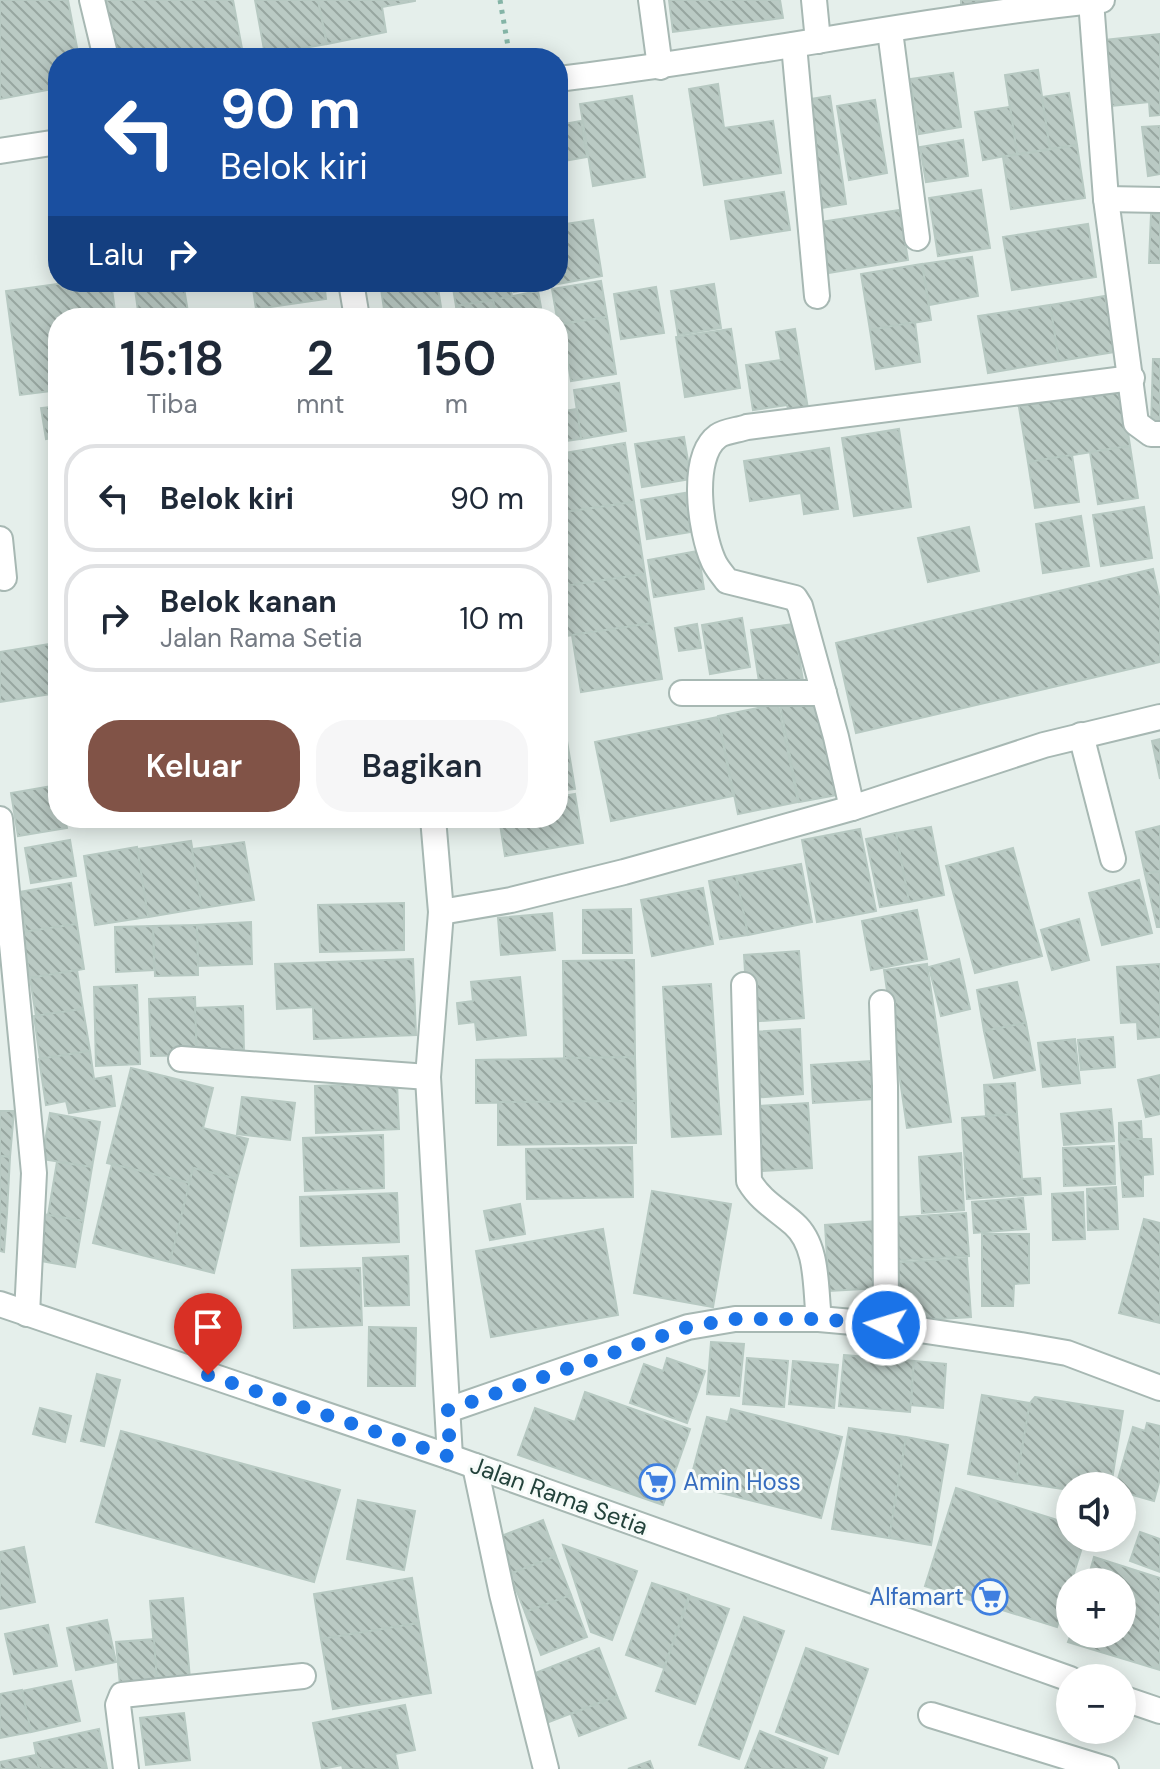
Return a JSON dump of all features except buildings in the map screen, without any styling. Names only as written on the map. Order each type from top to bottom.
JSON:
[{"type":"street","points":[[92,0],[104,48]]},
{"type":"street","points":[[651,0],[660,67]]},
{"type":"street","points":[[814,0],[806,43],[817,296]]},
{"type":"street","points":[[568,78],[660,67],[1050,3],[1096,1],[1106,199],[1136,423],[1151,434],[1160,434]]},
{"type":"street","points":[[890,31],[917,238]]},
{"type":"street","points":[[0,151],[48,144]]},
{"type":"street","points":[[1106,199],[1160,200]]},
{"type":"street","points":[[852,808],[800,606],[795,598],[727,581],[714,562],[700,492],[704,454],[718,436],[747,427],[1132,378]]},
{"type":"street","points":[[0,539],[4,578]]},
{"type":"street","points":[[682,693],[824,693]]},
{"type":"street","points":[[441,912],[511,900],[596,879],[852,808],[1081,735],[1160,717]]},
{"type":"street","points":[[1081,735],[1113,859]]},
{"type":"street","points":[[0,819],[34,1173],[27,1314]]},
{"type":"street","points":[[434,828],[441,912],[428,1077],[450,1457]]},
{"type":"street","points":[[744,985],[749,1181],[763,1201],[796,1225],[812,1250],[819,1319]]},
{"type":"street","points":[[882,1003],[886,1100],[886,1325]]},
{"type":"street","points":[[181,1059],[428,1077]]},
{"type":"street","name":"Jalan Rama Setia","points":[[0,1304],[450,1457],[1056,1674]]},
{"type":"street","points":[[448,1410],[688,1327],[735,1319],[819,1319],[886,1325],[1067,1353],[1160,1388]]},
{"type":"street","points":[[475,1466],[502,1594],[546,1769]]},
{"type":"street","points":[[126,1769],[118,1705],[122,1695],[303,1676]]},
{"type":"street","points":[[1136,1703],[1160,1711]]},
{"type":"street","points":[[931,1715],[1106,1769]]},
{"type":"path","points":[[500,0],[508,48]]},
{"type":"place","name":"Amin Hoss","points":[[657,1482]]},
{"type":"place","name":"Alfamart","points":[[990,1597]]},
{"type":"route","points":[[208,1375],[450,1457],[448,1410],[688,1327],[735,1319],[819,1319],[886,1325]]}]
